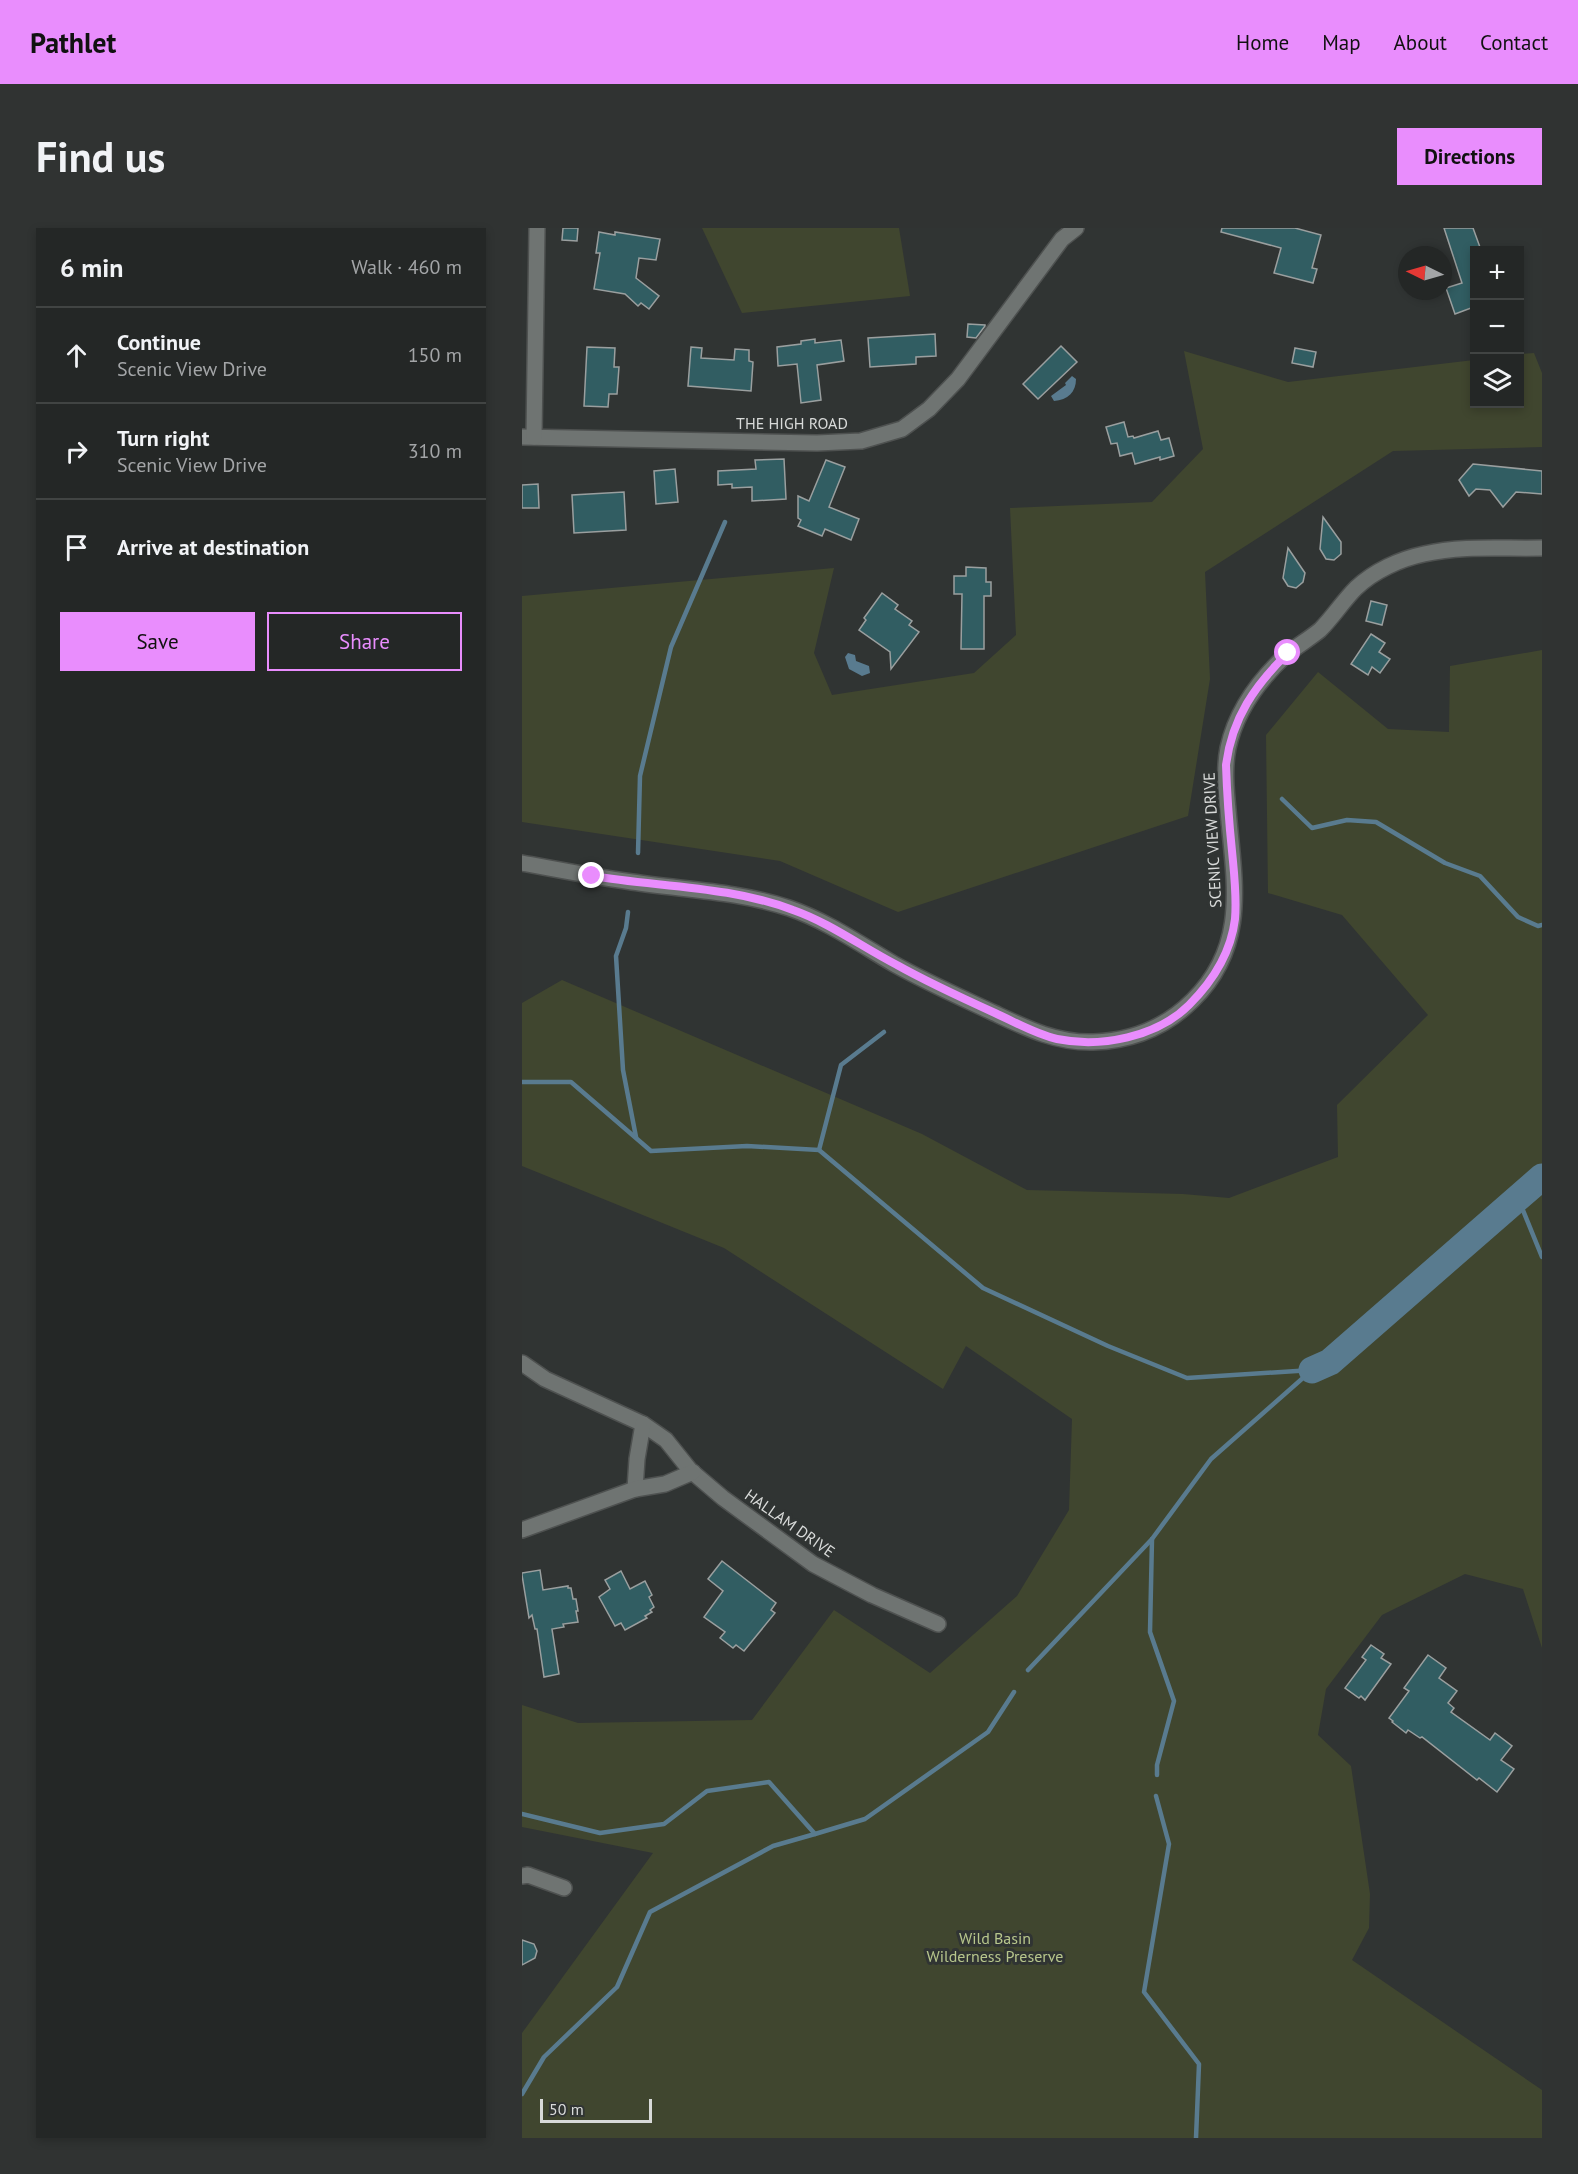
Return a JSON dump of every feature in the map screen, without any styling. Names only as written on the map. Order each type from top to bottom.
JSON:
[{"type":"street","points":[[528,437],[537,228]]},
{"type":"street","name":"THE HIGH ROAD","points":[[528,437],[817,443],[861,441],[902,429],[929,409],[958,379],[1060,234],[1076,228]]},
{"type":"street","name":"SCENIC VIEW DRIVE","points":[[522,863],[633,882],[735,894],[764,900],[828,925],[946,991],[1035,1032],[1057,1039],[1093,1042],[1141,1034],[1183,1011],[1202,992],[1221,963],[1230,940],[1234,919],[1235,885],[1227,802],[1227,756],[1240,715],[1248,699],[1267,673],[1288,653],[1321,629],[1358,586],[1379,571],[1423,554],[1491,547],[1542,548]]},
{"type":"street","name":"HALLAM DRIVE","points":[[522,1363],[545,1378],[643,1424],[666,1440],[693,1472],[723,1498],[813,1564],[872,1595],[938,1624]]},
{"type":"street","points":[[635,1489],[643,1424]]},
{"type":"street","points":[[522,1530],[635,1489],[665,1484],[693,1472]]},
{"type":"street","points":[[522,1876],[528,1875],[564,1888]]},
{"type":"green space","points":[[702,228],[899,228],[910,296],[742,313]]},
{"type":"green space","points":[[1184,351],[1288,382],[1470,360],[1470,408],[1524,408],[1524,354],[1534,353],[1542,373],[1542,447],[1393,451],[1205,572],[1210,679],[1188,816],[898,912],[780,861],[522,822],[522,596],[834,568],[814,653],[832,695],[974,673],[1016,635],[1010,508],[1152,502],[1203,449]]},
{"type":"green space","name":"Wild Basin Wilderness Preserve","points":[[1542,650],[1542,1648],[1523,1589],[1465,1574],[1382,1615],[1326,1689],[1318,1735],[1351,1766],[1370,1894],[1369,1928],[1352,1960],[1542,2090],[1542,2138],[522,2138],[522,2033],[653,1853],[522,1827],[522,1705],[578,1723],[752,1720],[834,1610],[930,1673],[1017,1596],[1069,1510],[1072,1419],[966,1346],[943,1389],[724,1248],[522,1166],[522,1003],[562,980],[922,1134],[1027,1190],[1183,1194],[1229,1198],[1338,1157],[1337,1105],[1428,1015],[1342,915],[1268,893],[1266,735],[1318,672],[1388,729],[1449,732],[1450,666]]},
{"type":"water","points":[[1072,376],[1076,379],[1073,391],[1067,397],[1054,401],[1051,396],[1066,385],[1065,383]]},
{"type":"water","points":[[848,653],[855,655],[856,661],[869,666],[870,673],[862,676],[849,669],[845,657]]},
{"type":"building","points":[[563,228],[578,228],[577,241],[562,240]]},
{"type":"building","points":[[1222,228],[1295,228],[1321,235],[1312,268],[1317,269],[1313,283],[1274,273],[1281,248],[1221,232]]},
{"type":"building","points":[[1444,228],[1473,228],[1480,246],[1470,246],[1470,308],[1455,314],[1450,300],[1452,300],[1452,286],[1462,283],[1452,246],[1450,246]]},
{"type":"building","points":[[599,232],[615,235],[615,232],[660,239],[656,260],[639,258],[636,278],[659,296],[649,309],[641,303],[638,306],[625,294],[594,289],[600,253],[596,253]]},
{"type":"building","points":[[968,324],[985,326],[976,338],[967,337]]},
{"type":"building","points":[[935,334],[936,356],[916,357],[916,364],[870,367],[868,338]]},
{"type":"building","points":[[815,339],[815,343],[841,340],[844,361],[817,365],[821,400],[801,403],[797,364],[778,366],[777,347],[801,344],[801,341]]},
{"type":"building","points":[[1061,346],[1077,362],[1038,399],[1023,384]]},
{"type":"building","points":[[587,347],[615,348],[614,367],[619,367],[617,394],[609,394],[608,407],[584,406]]},
{"type":"building","points":[[691,347],[702,348],[701,358],[734,360],[735,349],[749,350],[749,361],[753,362],[751,391],[688,386]]},
{"type":"building","points":[[1295,348],[1316,352],[1313,367],[1292,363]]},
{"type":"building","points":[[1124,422],[1128,437],[1133,436],[1134,438],[1158,431],[1161,440],[1169,438],[1174,456],[1160,460],[1160,457],[1135,464],[1132,453],[1120,456],[1117,443],[1111,444],[1106,427]]},
{"type":"building","points":[[784,459],[786,499],[752,501],[752,487],[732,488],[732,484],[718,485],[718,471],[756,469],[755,460]]},
{"type":"building","points":[[826,460],[845,467],[829,507],[859,519],[851,540],[825,529],[822,536],[798,526],[801,520],[798,518],[798,496],[809,501]]},
{"type":"building","points":[[1473,464],[1542,471],[1542,494],[1516,492],[1503,507],[1490,490],[1476,489],[1469,496],[1459,480]]},
{"type":"building","points":[[675,469],[678,502],[656,504],[654,471]]},
{"type":"building","points":[[538,484],[539,508],[522,508],[522,485]]},
{"type":"building","points":[[624,492],[626,530],[574,533],[572,495]]},
{"type":"building","points":[[1323,517],[1341,542],[1341,554],[1334,560],[1326,559],[1320,549]]},
{"type":"building","points":[[1288,548],[1305,573],[1303,582],[1296,588],[1288,586],[1283,578]]},
{"type":"building","points":[[966,567],[986,568],[986,582],[991,582],[991,596],[984,596],[984,649],[961,649],[962,594],[954,594],[954,576],[966,576]]},
{"type":"building","points":[[882,593],[898,605],[895,609],[912,621],[909,625],[919,632],[891,669],[890,652],[859,630],[866,620],[864,618]]},
{"type":"building","points":[[1371,601],[1387,605],[1382,625],[1366,621]]},
{"type":"building","points":[[1371,634],[1385,643],[1379,652],[1390,659],[1380,673],[1372,667],[1368,675],[1351,664]]},
{"type":"building","points":[[722,1561],[776,1603],[771,1610],[775,1613],[744,1651],[736,1645],[733,1648],[720,1638],[725,1632],[704,1617],[723,1591],[708,1579]]},
{"type":"building","points":[[540,1570],[543,1590],[568,1586],[571,1588],[573,1599],[576,1599],[578,1611],[576,1611],[578,1622],[563,1624],[564,1627],[552,1629],[559,1674],[544,1677],[537,1629],[535,1629],[532,1615],[529,1618],[522,1575],[522,1573]]},
{"type":"building","points":[[621,1571],[630,1589],[645,1581],[652,1595],[649,1597],[654,1607],[650,1610],[652,1612],[645,1616],[647,1618],[625,1630],[621,1623],[615,1626],[599,1597],[610,1589],[605,1580]]},
{"type":"building","points":[[1371,1645],[1384,1654],[1381,1658],[1391,1664],[1365,1700],[1345,1688],[1366,1660],[1362,1657]]},
{"type":"building","points":[[1428,1655],[1446,1668],[1439,1678],[1457,1691],[1448,1703],[1454,1708],[1451,1712],[1490,1740],[1495,1733],[1512,1746],[1501,1760],[1514,1769],[1497,1792],[1479,1778],[1477,1780],[1422,1737],[1408,1730],[1406,1733],[1389,1718],[1409,1691],[1404,1688]]},
{"type":"building","points":[[522,1940],[534,1944],[537,1951],[535,1958],[522,1965]]},
{"type":"waterway","points":[[638,853],[640,776],[671,647],[725,522]]},
{"type":"waterway","points":[[1282,799],[1312,828],[1347,820],[1376,822],[1445,863],[1480,876],[1518,917],[1538,926],[1542,925]]},
{"type":"waterway","points":[[628,912],[626,928],[616,956],[623,1070],[636,1137]]},
{"type":"waterway","points":[[819,1150],[841,1065],[884,1032]]},
{"type":"waterway","points":[[522,1082],[571,1082],[651,1151],[747,1146],[819,1150],[983,1288],[1108,1346],[1187,1378],[1312,1370]]},
{"type":"waterway","points":[[1312,1370],[1330,1362],[1542,1177]]},
{"type":"waterway","points":[[1518,1198],[1542,1257]]},
{"type":"waterway","points":[[1028,1670],[1152,1539],[1211,1459],[1312,1370]]},
{"type":"waterway","points":[[1152,1539],[1150,1632],[1174,1701],[1157,1765],[1157,1775]]},
{"type":"waterway","points":[[522,1814],[600,1833],[664,1824],[707,1791],[769,1782],[815,1834],[865,1819],[988,1732],[1014,1692]]},
{"type":"waterway","points":[[1156,1796],[1169,1844],[1144,1992],[1199,2064],[1196,2138]]},
{"type":"waterway","points":[[522,2094],[544,2057],[617,1987],[650,1912],[773,1846],[815,1834]]},
{"type":"route","points":[[592,876],[735,894],[794,910],[828,925],[946,991],[1035,1032],[1057,1039],[1093,1042],[1141,1034],[1183,1011],[1202,992],[1221,963],[1230,940],[1234,919],[1235,885],[1227,802],[1228,748],[1248,699],[1267,673],[1288,653]]}]
